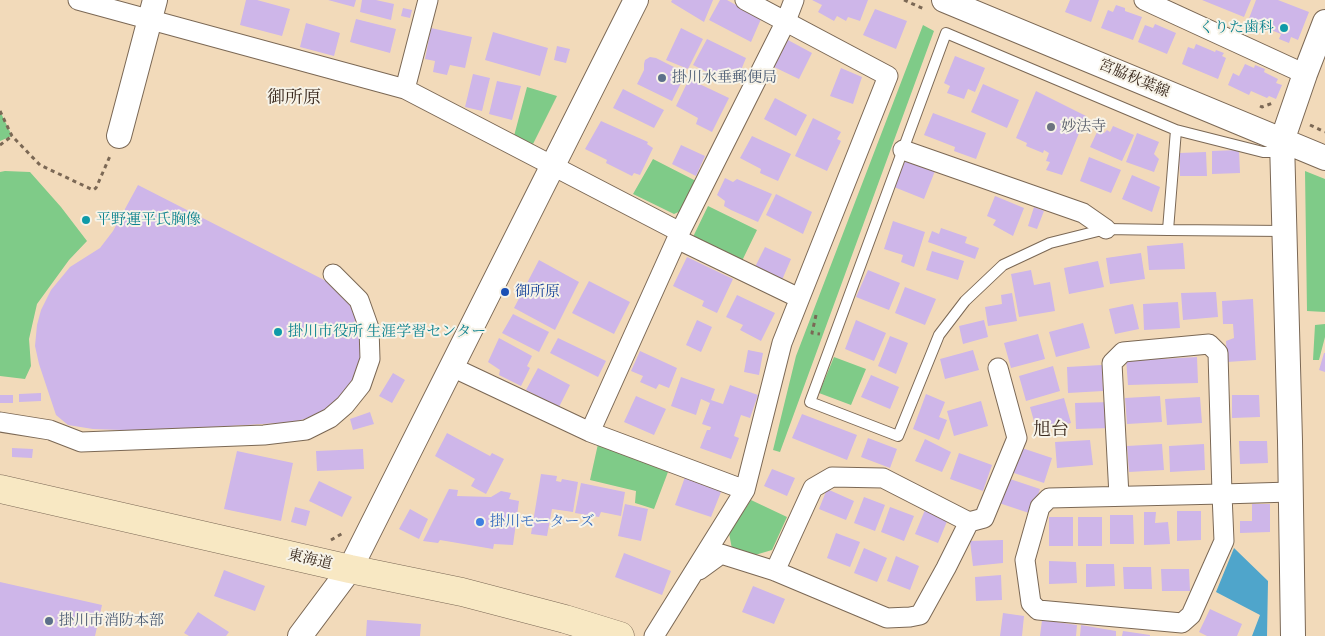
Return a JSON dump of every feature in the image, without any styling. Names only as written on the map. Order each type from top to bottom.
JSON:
[{"type":"main road","name":"東海道","points":[[0,489],[350,569],[462,592],[565,619],[620,636]]},
{"type":"street","points":[[78,0],[153,10],[405,90],[552,165],[799,298]]},
{"type":"street","points":[[405,90],[428,0]]},
{"type":"street","points":[[300,636],[350,569],[636,0]]},
{"type":"street","points":[[654,636],[745,490],[782,343],[888,76],[744,0]]},
{"type":"street","points":[[590,432],[679,235],[786,21],[794,0]]},
{"type":"street","name":"宮脇秋葉線","points":[[944,0],[1283,146],[1325,158]]},
{"type":"street","points":[[1144,0],[1177,7],[1305,74]]},
{"type":"street","points":[[119,136],[153,10]]},
{"type":"street","points":[[1293,636],[1283,146],[1305,74],[1325,22]]},
{"type":"street","points":[[904,150],[1083,213],[1106,229]]},
{"type":"street","points":[[0,422],[50,430],[81,442],[264,435],[306,430],[330,418],[344,405],[361,385],[370,359],[369,328],[359,300],[333,274]]},
{"type":"street","points":[[1119,496],[1112,363],[1123,352],[1209,344],[1218,352],[1222,494],[1224,542],[1191,615],[1182,623],[1038,610],[1031,603],[1025,560],[1040,507],[1049,498],[1222,494],[1291,492]]},
{"type":"street","points":[[452,367],[590,432],[745,490]]},
{"type":"street","points":[[775,571],[813,488],[832,476],[883,478],[969,522],[984,518],[1017,438],[998,368]]},
{"type":"street","points":[[692,575],[721,554],[775,571],[888,618],[910,617],[920,614],[969,522]]},
{"type":"lane","points":[[1283,146],[1263,152],[1176,130],[946,32],[810,402],[898,436],[939,335],[965,301],[1003,265],[1050,243],[1106,229],[1285,231]]},
{"type":"lane","points":[[1168,230],[1176,130]]},
{"type":"path","points":[[0,111],[12,136],[40,165],[93,190],[96,188],[119,136]]},
{"type":"path","points":[[1315,127],[1325,132]]},
{"type":"path","points":[[0,145],[12,136]]},
{"type":"path","points":[[817,308],[812,333],[835,337]]},
{"type":"path","points":[[330,540],[346,531]]},
{"type":"green space","points":[[923,25],[934,31],[780,452],[773,450],[796,356]]},
{"type":"green space","points":[[527,87],[557,96],[533,144],[514,136]]},
{"type":"green space","points":[[0,111],[12,136],[0,141]]},
{"type":"green space","points":[[653,159],[696,181],[683,210],[674,214],[633,194]]},
{"type":"green space","points":[[1305,171],[1325,179],[1325,312],[1307,311]]},
{"type":"green space","points":[[0,172],[30,172],[61,207],[87,241],[69,260],[37,304],[29,339],[31,366],[25,379],[0,376]]},
{"type":"green space","points":[[708,206],[757,230],[741,263],[692,239]]},
{"type":"green space","points":[[1325,324],[1325,337],[1319,360],[1313,360],[1315,325]]},
{"type":"green space","points":[[834,357],[866,369],[851,405],[819,393]]},
{"type":"green space","points":[[598,444],[668,472],[654,509],[635,503],[636,491],[590,480]]},
{"type":"green space","points":[[751,500],[787,517],[772,550],[755,555],[732,549],[729,533]]},
{"type":"water","points":[[1234,548],[1268,581],[1267,636],[1252,636],[1260,615],[1216,592]]},
{"type":"building","points":[[246,0],[257,0],[290,9],[282,36],[240,25]]},
{"type":"building","points":[[328,0],[356,0],[354,7]]},
{"type":"building","points":[[362,0],[376,0],[394,4],[391,20],[360,12]]},
{"type":"building","points":[[672,0],[713,0],[704,22],[671,2]]},
{"type":"building","points":[[720,0],[727,0],[761,19],[751,42],[709,20]]},
{"type":"building","points":[[812,0],[868,0],[860,21],[848,17],[846,21],[837,16],[834,21],[818,12],[822,5]]},
{"type":"building","points":[[1070,0],[1099,0],[1091,22],[1065,12]]},
{"type":"building","points":[[1202,0],[1251,0],[1244,17]]},
{"type":"building","name":"くりた歯科","points":[[1256,0],[1278,0],[1309,12],[1298,40],[1291,37],[1289,43],[1279,39],[1281,34],[1248,21]]},
{"type":"building","points":[[1116,5],[1125,8],[1125,11],[1142,17],[1133,40],[1101,28],[1108,10],[1113,12]]},
{"type":"building","points":[[403,8],[412,10],[410,18],[401,16]]},
{"type":"building","points":[[875,9],[907,21],[896,49],[863,35]]},
{"type":"building","points":[[356,19],[396,29],[390,53],[350,42]]},
{"type":"building","points":[[306,23],[340,33],[334,56],[300,47]]},
{"type":"building","points":[[1155,24],[1176,33],[1167,54],[1138,42],[1145,25],[1153,28]]},
{"type":"building","points":[[431,28],[472,37],[465,68],[450,65],[447,75],[433,72],[435,61],[425,59]]},
{"type":"building","points":[[681,28],[703,39],[688,69],[666,60]]},
{"type":"building","points":[[493,32],[548,48],[540,76],[485,60]]},
{"type":"building","points":[[707,39],[746,58],[739,75],[730,71],[725,81],[693,65]]},
{"type":"building","points":[[788,40],[812,53],[799,79],[774,67]]},
{"type":"building","points":[[1196,44],[1215,52],[1216,50],[1224,53],[1222,56],[1226,58],[1218,79],[1182,64],[1188,47],[1194,49]]},
{"type":"building","points":[[557,46],[570,49],[566,63],[554,60]]},
{"type":"building","points":[[955,56],[985,68],[975,92],[968,89],[964,99],[947,93],[950,86],[944,83]]},
{"type":"building","name":"掛川水垂郵便局","points":[[650,57],[656,58],[686,73],[672,101],[637,84],[644,70],[645,60]]},
{"type":"building","points":[[1245,64],[1254,68],[1255,65],[1265,69],[1264,72],[1278,79],[1276,83],[1282,85],[1276,99],[1269,96],[1267,98],[1251,91],[1249,95],[1228,85],[1233,73],[1239,76]]},
{"type":"building","points":[[841,68],[862,77],[853,104],[830,96]]},
{"type":"building","points":[[473,74],[490,78],[482,111],[465,107]]},
{"type":"building","points":[[689,79],[729,98],[712,132],[696,124],[698,118],[676,106]]},
{"type":"building","points":[[497,81],[521,86],[512,120],[489,114]]},
{"type":"building","points":[[983,84],[1019,100],[1007,128],[971,112]]},
{"type":"building","points":[[623,89],[664,110],[654,128],[613,108]]},
{"type":"building","name":"妙法寺","points":[[1036,91],[1086,116],[1062,175],[1046,170],[1050,162],[1046,161],[1049,153],[1044,150],[1043,153],[1026,146],[1027,143],[1016,138]]},
{"type":"building","points":[[775,98],[807,115],[796,136],[764,119]]},
{"type":"building","points":[[933,113],[986,133],[976,159],[954,151],[955,147],[924,135]]},
{"type":"building","points":[[813,118],[841,132],[837,139],[841,141],[827,171],[795,156]]},
{"type":"building","points":[[601,121],[648,142],[647,144],[653,148],[640,175],[634,173],[632,176],[606,163],[607,160],[585,149]]},
{"type":"building","points":[[1113,126],[1134,135],[1122,161],[1090,147],[1098,130],[1104,133],[1107,130],[1110,132]]},
{"type":"building","points":[[1137,133],[1159,142],[1154,154],[1159,159],[1154,172],[1126,162]]},
{"type":"building","points":[[752,136],[791,154],[778,181],[760,173],[761,169],[740,158]]},
{"type":"building","points":[[681,145],[705,156],[696,176],[672,164]]},
{"type":"building","points":[[1239,150],[1240,173],[1212,174],[1212,151]]},
{"type":"building","points":[[1206,152],[1207,176],[1180,176],[1179,153]]},
{"type":"building","points":[[1089,157],[1121,170],[1111,193],[1080,181]]},
{"type":"building","points":[[906,159],[935,171],[924,199],[894,187]]},
{"type":"building","points":[[1132,175],[1160,187],[1152,212],[1122,199]]},
{"type":"building","points":[[725,178],[733,182],[737,179],[772,194],[758,222],[724,206],[725,201],[717,195]]},
{"type":"building","name":"掛川市役所 生涯学習センター","points":[[138,185],[332,284],[347,299],[359,315],[364,341],[361,361],[351,386],[332,407],[314,416],[294,422],[150,431],[93,429],[68,425],[56,415],[35,346],[41,310],[51,290],[70,267],[100,248],[113,231]]},
{"type":"building","points":[[776,194],[812,212],[803,234],[766,215]]},
{"type":"building","points":[[995,196],[1024,208],[1013,236],[993,225],[996,220],[987,216]]},
{"type":"building","points":[[1034,207],[1044,211],[1037,229],[1028,226]]},
{"type":"building","points":[[893,221],[925,232],[914,267],[901,262],[903,255],[884,249]]},
{"type":"building","points":[[941,228],[967,237],[965,243],[979,248],[975,259],[928,242],[932,231],[939,234]]},
{"type":"building","points":[[1183,243],[1185,269],[1149,270],[1147,246]]},
{"type":"building","points":[[765,247],[791,259],[782,280],[755,267]]},
{"type":"building","points":[[932,251],[964,261],[958,280],[926,270]]},
{"type":"building","points":[[1141,253],[1145,279],[1110,284],[1106,258]]},
{"type":"building","points":[[687,257],[733,279],[717,313],[702,306],[704,301],[673,286]]},
{"type":"building","points":[[539,260],[579,282],[555,330],[514,308]]},
{"type":"building","points":[[1098,261],[1104,287],[1069,294],[1064,268]]},
{"type":"building","points":[[868,270],[900,283],[889,310],[856,297]]},
{"type":"building","points":[[1031,270],[1034,285],[1050,282],[1055,311],[1019,317],[1011,274]]},
{"type":"building","points":[[589,281],[630,302],[614,334],[572,313]]},
{"type":"building","points":[[905,287],[936,299],[925,325],[895,313]]},
{"type":"building","points":[[1216,292],[1218,317],[1183,320],[1181,293]]},
{"type":"building","points":[[1012,293],[1017,321],[988,326],[985,307],[1002,304],[1001,295]]},
{"type":"building","points":[[737,295],[775,313],[761,341],[740,330],[743,325],[726,317]]},
{"type":"building","points":[[1253,299],[1256,360],[1227,362],[1226,341],[1234,338],[1233,324],[1223,324],[1222,301]]},
{"type":"building","points":[[1178,302],[1180,328],[1144,330],[1143,304]]},
{"type":"building","points":[[1133,304],[1139,329],[1115,334],[1109,309]]},
{"type":"building","points":[[513,314],[549,332],[539,352],[502,333]]},
{"type":"building","points":[[697,320],[712,327],[701,352],[686,345]]},
{"type":"building","points":[[856,320],[886,333],[874,361],[845,349]]},
{"type":"building","points":[[984,320],[988,337],[963,344],[959,326]]},
{"type":"building","points":[[1083,323],[1090,348],[1056,357],[1049,332]]},
{"type":"building","points":[[1038,334],[1045,359],[1011,368],[1004,343]]},
{"type":"building","points":[[890,336],[908,343],[896,374],[878,366]]},
{"type":"building","points":[[499,338],[532,356],[527,366],[530,368],[521,386],[499,375],[500,370],[488,362]]},
{"type":"building","points":[[558,338],[606,361],[598,377],[550,353]]},
{"type":"building","points":[[748,350],[763,353],[759,375],[744,372]]},
{"type":"building","points":[[973,350],[979,370],[945,379],[940,359]]},
{"type":"building","points":[[640,351],[677,368],[669,388],[659,384],[656,389],[640,382],[643,376],[631,371]]},
{"type":"building","points":[[1325,353],[1325,372],[1319,370]]},
{"type":"building","points":[[1161,357],[1161,359],[1197,357],[1198,383],[1128,385],[1126,359]]},
{"type":"building","points":[[1102,365],[1103,391],[1068,393],[1067,367]]},
{"type":"building","points":[[1053,366],[1060,391],[1026,401],[1019,376]]},
{"type":"building","points":[[538,368],[570,385],[559,407],[526,390]]},
{"type":"building","points":[[393,373],[405,380],[392,403],[379,396]]},
{"type":"building","points":[[871,375],[899,387],[890,409],[861,397]]},
{"type":"building","points":[[681,377],[715,389],[711,400],[723,404],[730,385],[758,395],[750,418],[741,415],[734,436],[739,438],[731,459],[700,448],[707,430],[710,430],[711,427],[702,424],[710,403],[701,399],[696,415],[671,406]]},
{"type":"building","points":[[41,393],[41,401],[19,402],[19,394]]},
{"type":"building","points":[[926,394],[945,402],[939,417],[947,420],[939,440],[913,429]]},
{"type":"building","points":[[0,395],[13,395],[13,403],[0,403]]},
{"type":"building","points":[[1232,395],[1259,395],[1260,417],[1232,418]]},
{"type":"building","points":[[636,396],[666,409],[654,435],[624,422]]},
{"type":"building","points":[[1160,396],[1162,422],[1127,424],[1125,398]]},
{"type":"building","points":[[1200,397],[1202,423],[1167,425],[1165,399]]},
{"type":"building","points":[[1064,398],[1071,423],[1037,432],[1030,407]]},
{"type":"building","points":[[981,401],[988,426],[954,436],[947,411]]},
{"type":"building","points":[[1111,402],[1111,428],[1076,429],[1075,403]]},
{"type":"building","points":[[370,412],[374,424],[353,430],[350,419]]},
{"type":"building","points":[[802,414],[857,435],[847,460],[792,438]]},
{"type":"building","points":[[447,433],[490,456],[492,453],[504,459],[486,494],[471,486],[475,479],[435,456]]},
{"type":"building","points":[[868,438],[897,449],[890,468],[861,457]]},
{"type":"building","points":[[925,439],[951,452],[942,472],[915,461]]},
{"type":"building","points":[[1090,440],[1093,465],[1057,468],[1055,442]]},
{"type":"building","points":[[1239,441],[1267,441],[1268,463],[1240,464]]},
{"type":"building","points":[[1162,444],[1164,470],[1129,472],[1127,446]]},
{"type":"building","points":[[1204,444],[1205,470],[1170,472],[1169,446]]},
{"type":"building","points":[[1019,447],[1052,458],[1044,483],[1011,472]]},
{"type":"building","points":[[12,448],[33,449],[32,458],[12,457]]},
{"type":"building","points":[[363,449],[364,469],[317,471],[316,451]]},
{"type":"building","points":[[237,451],[293,463],[281,521],[224,509]]},
{"type":"building","points":[[959,453],[992,465],[983,491],[950,479]]},
{"type":"building","points":[[772,469],[795,478],[787,496],[764,486]]},
{"type":"building","points":[[541,474],[557,476],[556,481],[561,482],[562,479],[578,482],[573,512],[552,509],[547,536],[531,534]]},
{"type":"building","points":[[685,477],[717,488],[721,492],[711,517],[675,505]]},
{"type":"building","points":[[1007,478],[1040,489],[1032,514],[999,503]]},
{"type":"building","points":[[319,481],[352,497],[342,517],[309,501]]},
{"type":"building","points":[[581,483],[625,492],[621,516],[601,512],[599,517],[575,513]]},
{"type":"building","points":[[449,489],[458,490],[457,496],[491,497],[501,491],[511,493],[509,499],[519,501],[513,545],[494,544],[493,549],[440,540],[438,543],[423,541]]},
{"type":"building","points":[[827,489],[854,501],[846,520],[819,509]]},
{"type":"building","points":[[864,497],[885,505],[875,531],[854,523]]},
{"type":"building","points":[[625,504],[648,509],[641,541],[618,536]]},
{"type":"building","points":[[1252,504],[1270,504],[1270,532],[1240,533],[1240,521],[1252,521]]},
{"type":"building","points":[[295,507],[310,511],[306,526],[291,522]]},
{"type":"building","points":[[890,507],[914,516],[904,541],[881,532]]},
{"type":"building","points":[[410,509],[428,519],[419,539],[399,529]]},
{"type":"building","points":[[925,510],[948,519],[938,543],[915,534]]},
{"type":"building","points":[[1177,511],[1201,511],[1201,540],[1177,541]]},
{"type":"building","points":[[1144,512],[1156,512],[1155,523],[1168,522],[1170,544],[1144,545]]},
{"type":"building","points":[[1110,515],[1133,515],[1134,544],[1110,544]]},
{"type":"building","points":[[1049,517],[1073,517],[1073,546],[1049,546]]},
{"type":"building","points":[[1078,517],[1102,517],[1102,546],[1078,546]]},
{"type":"building","points":[[836,533],[860,542],[850,567],[827,558]]},
{"type":"building","points":[[1003,540],[1003,563],[973,566],[970,541]]},
{"type":"building","points":[[864,548],[887,558],[877,582],[854,573]]},
{"type":"building","points":[[624,553],[671,571],[662,595],[615,577]]},
{"type":"building","points":[[896,556],[919,566],[910,590],[887,581]]},
{"type":"building","points":[[1049,561],[1076,562],[1077,583],[1049,584]]},
{"type":"building","points":[[1086,564],[1114,564],[1115,586],[1086,587]]},
{"type":"building","points":[[1123,567],[1151,567],[1152,589],[1124,589]]},
{"type":"building","points":[[1161,569],[1189,569],[1190,591],[1162,591]]},
{"type":"building","points":[[224,570],[265,586],[255,611],[214,596]]},
{"type":"building","points":[[1001,575],[1002,600],[976,601],[975,577]]},
{"type":"building","name":"掛川市消防本部","points":[[0,582],[102,605],[95,636],[0,636]]},
{"type":"building","points":[[753,586],[785,599],[774,624],[742,612]]},
{"type":"building","points":[[1210,609],[1242,624],[1237,636],[1207,636],[1199,632]]},
{"type":"building","points":[[198,612],[229,632],[226,636],[189,636],[184,633]]},
{"type":"building","points":[[1003,613],[1024,616],[1022,636],[1000,636]]},
{"type":"building","points":[[367,620],[421,624],[420,636],[366,636]]},
{"type":"building","points":[[1042,620],[1077,625],[1076,636],[1040,636]]},
{"type":"building","points":[[1081,625],[1116,631],[1116,636],[1080,636]]},
{"type":"building","points":[[1123,631],[1150,635],[1150,636],[1122,636]]},
{"type":"place","name":"くりた歯科","points":[[1284,28]]},
{"type":"place","name":"掛川水垂郵便局","points":[[662,78]]},
{"type":"place","name":"妙法寺","points":[[1051,127]]},
{"type":"place","name":"平野運平氏胸像","points":[[86,220]]},
{"type":"place","name":"御所原","points":[[505,292]]},
{"type":"place","name":"掛川市役所 生涯学習センター","points":[[278,332]]},
{"type":"place","name":"掛川モーターズ","points":[[480,522]]},
{"type":"place","name":"掛川市消防本部","points":[[49,621]]},
{"type":"district","name":"御所原","points":[[294,99]]},
{"type":"district","name":"旭台","points":[[1051,431]]}]
